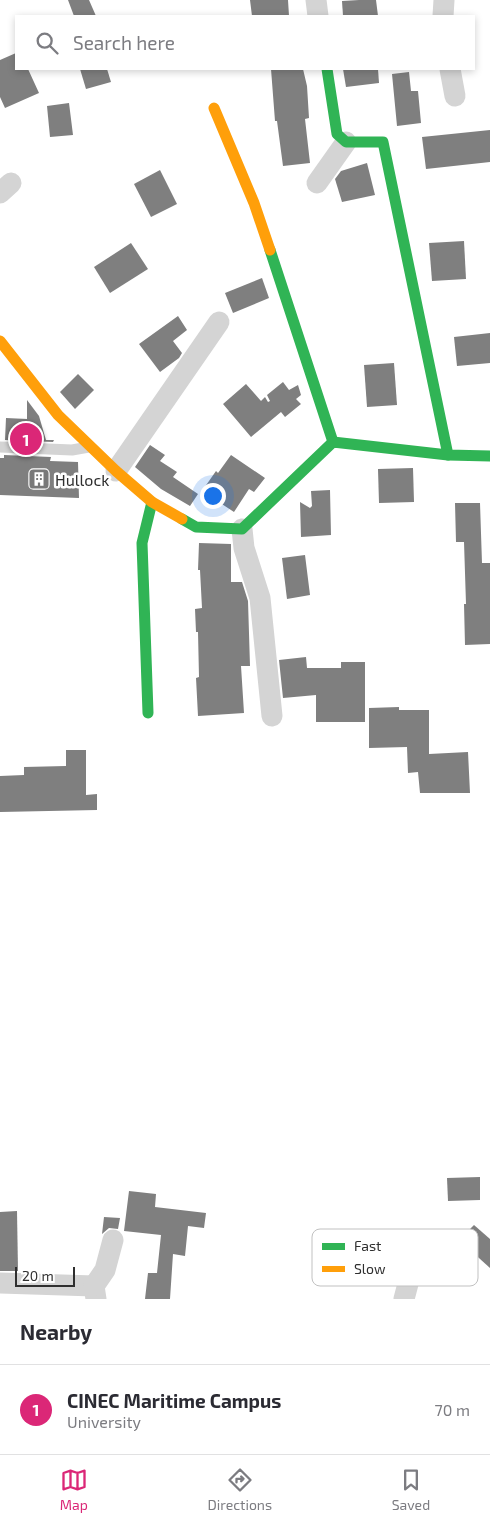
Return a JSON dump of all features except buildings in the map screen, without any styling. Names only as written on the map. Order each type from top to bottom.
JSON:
[{"type":"street","points":[[316,0],[318,15]]},
{"type":"street","points":[[443,15],[444,0]]},
{"type":"street","points":[[327,70],[337,134],[346,142],[383,142],[448,455]]},
{"type":"street","points":[[450,70],[455,96]]},
{"type":"street","points":[[214,108],[254,203],[333,442]]},
{"type":"street","points":[[317,183],[346,142]]},
{"type":"street","points":[[116,471],[219,322]]},
{"type":"street","points":[[0,341],[58,415],[116,471],[152,502],[196,527],[242,529],[333,442]]},
{"type":"street","points":[[333,442],[448,455],[490,456]]},
{"type":"street","points":[[148,713],[142,543],[152,502]]},
{"type":"street","points":[[242,529],[244,548],[260,598],[272,716]]},
{"type":"street","points":[[0,1283],[95,1293],[105,1270],[113,1240]]},
{"type":"street","points":[[404,1299],[407,1286]]},
{"type":"lane","points":[[0,447],[72,450],[90,446]]},
{"type":"traffic: fast","points":[[327,70],[337,134],[346,142],[383,142],[448,455]]},
{"type":"traffic: fast","points":[[270,250],[333,442]]},
{"type":"traffic: fast","points":[[182,519],[196,527],[242,529],[333,442],[448,455],[490,456]]},
{"type":"traffic: fast","points":[[148,713],[142,543],[152,502]]},
{"type":"traffic: slow","points":[[214,108],[254,203],[270,250]]},
{"type":"traffic: slow","points":[[0,341],[58,415],[116,471],[152,502],[182,519]]},
{"type":"place","name":"CINEC Maritime Campus","points":[[26,439]]},
{"type":"place","name":"Hullock","points":[[39,479]]}]
